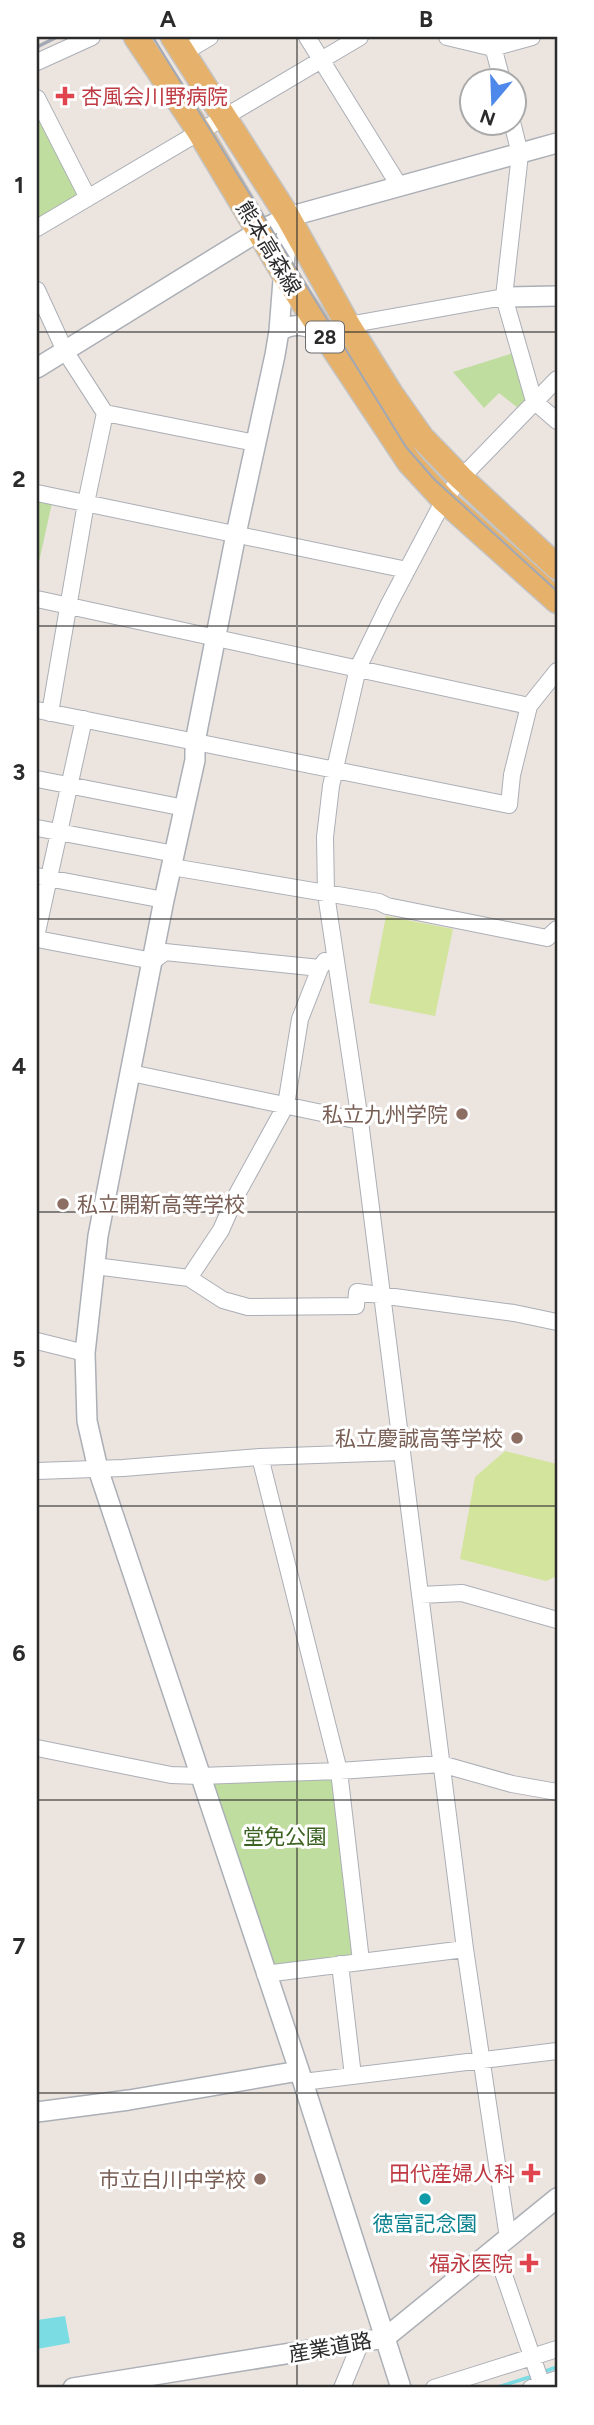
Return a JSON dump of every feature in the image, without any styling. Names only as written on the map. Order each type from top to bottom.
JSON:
[{"type":"main road","name":"熊本高森線","points":[[136,37],[199,131],[283,272],[409,462],[444,500],[557,601]]},
{"type":"main road","name":"熊本高森線","points":[[178,45],[288,217],[348,326],[422,438],[557,567]]},
{"type":"street","points":[[37,62],[92,37]]},
{"type":"street","points":[[178,45],[210,37]]},
{"type":"street","points":[[307,37],[400,187]]},
{"type":"street","points":[[37,228],[360,37]]},
{"type":"street","points":[[447,37],[492,42],[532,37]]},
{"type":"street","points":[[492,42],[498,66]]},
{"type":"street","points":[[37,98],[88,198]]},
{"type":"street","points":[[516,136],[520,153],[503,297],[534,401],[557,421]]},
{"type":"street","points":[[37,368],[259,231],[288,217],[557,143]]},
{"type":"street","points":[[288,217],[279,331],[236,534],[195,742],[195,760],[164,900],[98,1236],[85,1353],[88,1421],[98,1469],[301,2076],[401,2388]]},
{"type":"street","points":[[37,290],[65,351],[105,413],[68,606],[43,712],[509,805],[512,775],[529,706],[557,671]]},
{"type":"street","points":[[279,331],[289,325],[300,324],[325,336],[348,326],[503,297],[557,296]]},
{"type":"street","points":[[543,2384],[534,2362],[501,2244],[360,1121],[326,894],[326,826],[331,786],[337,770],[358,668],[407,570],[444,500],[461,478],[557,379]]},
{"type":"street","points":[[105,413],[255,443]]},
{"type":"street","points":[[37,493],[407,570]]},
{"type":"street","points":[[37,599],[529,706]]},
{"type":"street","points":[[37,932],[43,878],[59,832],[83,719]]},
{"type":"street","points":[[37,779],[185,808]]},
{"type":"street","points":[[37,828],[326,894],[379,902],[387,906],[547,938],[557,929]]},
{"type":"street","points":[[43,878],[164,900]]},
{"type":"street","points":[[37,939],[153,961],[165,952],[320,968]]},
{"type":"street","points":[[189,1278],[221,1230],[236,1196],[286,1105],[300,1019],[320,968],[335,949]]},
{"type":"street","points":[[131,1073],[360,1121]]},
{"type":"street","points":[[95,1266],[189,1278],[223,1300],[248,1307],[356,1306],[357,1292],[557,1322]]},
{"type":"street","points":[[37,1340],[85,1353]]},
{"type":"street","points":[[37,1347],[60,1347]]},
{"type":"street","points":[[37,1471],[260,1457],[401,1452]]},
{"type":"street","points":[[260,1457],[339,1771],[361,1961]]},
{"type":"street","points":[[420,1595],[462,1592],[557,1620]]},
{"type":"street","points":[[37,1748],[171,1774],[200,1776],[440,1764],[512,1784],[557,1792]]},
{"type":"street","points":[[265,1974],[465,1949]]},
{"type":"street","points":[[340,1964],[353,2076]]},
{"type":"street","points":[[37,2112],[301,2076],[353,2076],[557,2051]]},
{"type":"street","name":"産業道路","points":[[74,2388],[385,2338],[501,2244],[555,2205]]},
{"type":"street","points":[[342,2388],[360,2342]]},
{"type":"street","points":[[433,2388],[534,2362],[557,2349]]},
{"type":"green space","points":[[37,111],[82,198],[37,223]]},
{"type":"green space","points":[[513,353],[526,399],[518,408],[499,393],[484,408],[453,372]]},
{"type":"green space","points":[[37,500],[52,503],[37,571]]},
{"type":"green space","points":[[386,916],[453,929],[435,1016],[369,1003]]},
{"type":"green space","points":[[505,1451],[557,1464],[557,1576],[546,1581],[460,1559],[475,1477]]},
{"type":"green space","name":"堂免公園","points":[[335,1776],[356,1958],[269,1969],[206,1781]]},
{"type":"water","points":[[65,2316],[70,2343],[37,2349],[37,2320]]},
{"type":"waterway","points":[[543,2372],[557,2367]]},
{"type":"waterway","points":[[495,2388],[533,2376]]},
{"type":"tram line","points":[[153,37],[406,447],[434,479],[557,591]]},
{"type":"railway","points":[[37,47],[57,37]]},
{"type":"place","name":"杏風会川野病院","points":[[65,96]]},
{"type":"place","name":"私立九州学院","points":[[462,1114]]},
{"type":"place","name":"私立開新高等学校","points":[[63,1204]]},
{"type":"place","name":"私立慶誠高等学校","points":[[517,1438]]},
{"type":"place","name":"田代産婦人科","points":[[531,2173]]},
{"type":"place","name":"市立白川中学校","points":[[260,2179]]},
{"type":"place","name":"徳富記念園","points":[[425,2199]]},
{"type":"place","name":"福永医院","points":[[529,2263]]}]
